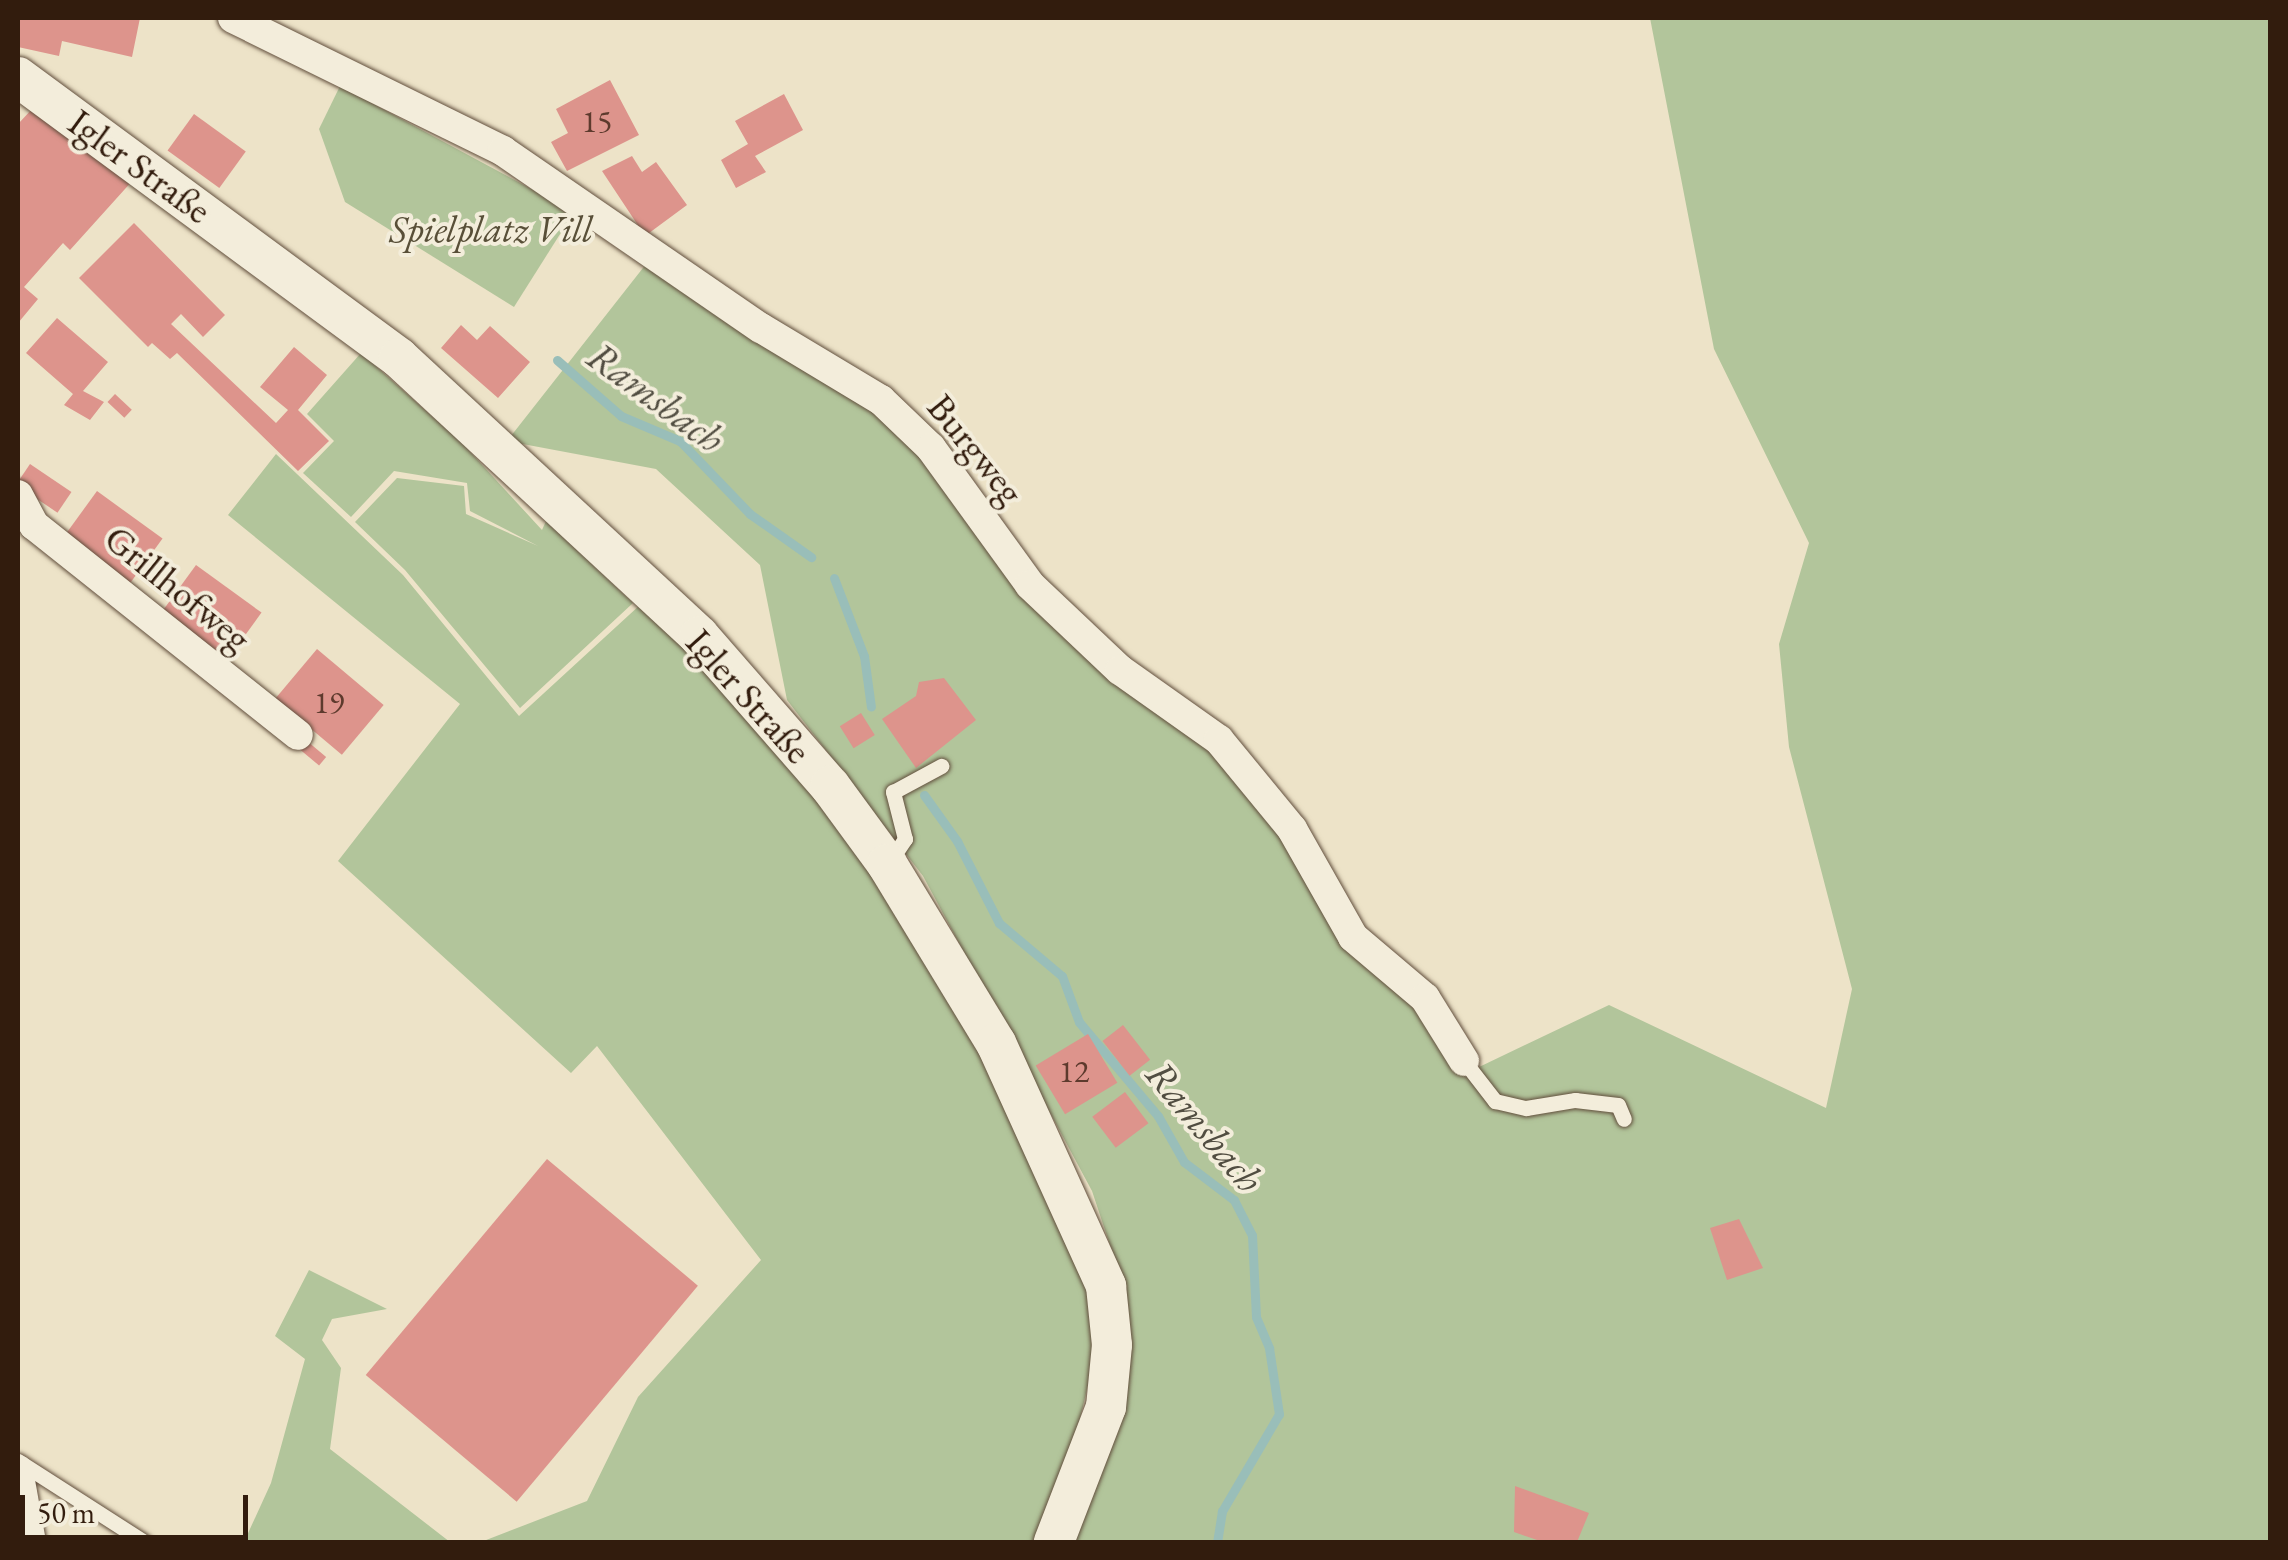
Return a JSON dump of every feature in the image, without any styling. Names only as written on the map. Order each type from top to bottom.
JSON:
[{"type":"main road","name":"Igler Straße","points":[[22,89],[399,358],[698,636],[830,786],[888,864],[996,1043],[1106,1286],[1112,1346],[1106,1407],[1054,1542]]},
{"type":"street","name":"Burgweg","points":[[233,18],[504,152],[761,328],[882,400],[931,448],[1030,585],[1120,670],[1218,740],[1292,830],[1353,938],[1425,998],[1464,1060]]},
{"type":"street","name":"Grillhofweg","points":[[18,496],[34,524],[298,735]]},
{"type":"street","points":[[18,1470],[31,1542]]},
{"type":"lane","points":[[888,864],[906,839],[893,792],[941,766]]},
{"type":"lane","points":[[1464,1060],[1495,1101],[1526,1108],[1575,1100],[1618,1105],[1624,1119]]},
{"type":"lane","points":[[18,1460],[144,1542]]},
{"type":"green space","points":[[1650,18],[2270,18],[2270,1542],[481,1542],[587,1501],[638,1397],[761,1260],[597,1046],[571,1073],[338,861],[460,704],[228,515],[276,454],[403,575],[519,716],[641,604],[736,702],[817,795],[927,955],[1004,1091],[1082,1266],[1098,1342],[1080,1419],[1127,1401],[1127,1296],[1092,1191],[923,876],[787,700],[760,565],[656,469],[507,441],[650,259],[862,395],[914,443],[980,529],[1210,741],[1477,1068],[1609,1005],[1826,1108],[1852,989],[1789,747],[1779,644],[1809,543],[1714,349]]},
{"type":"green space","name":"Spielplatz Vill","points":[[340,86],[574,212],[514,307],[345,202],[319,129]]},
{"type":"green space","points":[[361,353],[462,443],[542,530],[546,521],[633,603],[520,708],[405,570],[355,522],[397,478],[464,486],[466,514],[538,546],[470,511],[467,483],[394,471],[351,517],[303,473],[334,441],[307,414]]},
{"type":"green space","points":[[309,1270],[387,1309],[332,1319],[322,1340],[341,1368],[330,1449],[450,1542],[244,1542],[271,1483],[305,1359],[275,1336]]},
{"type":"building","points":[[18,18],[140,18],[132,57],[62,41],[59,56],[18,47]]},
{"type":"building","points":[[610,80],[639,135],[567,171],[551,142],[568,133],[556,109]]},
{"type":"building","points":[[784,94],[803,130],[755,156],[766,172],[736,188],[721,160],[748,144],[735,121]]},
{"type":"building","points":[[34,107],[134,179],[70,250],[63,243],[24,287],[38,299],[18,323],[18,124]]},
{"type":"building","points":[[194,114],[246,152],[219,188],[168,150]]},
{"type":"building","points":[[632,156],[642,172],[656,162],[687,205],[645,236],[602,171]]},
{"type":"building","points":[[134,223],[225,315],[203,337],[181,314],[171,324],[276,423],[288,410],[260,387],[294,347],[327,375],[298,410],[329,441],[298,471],[177,353],[170,359],[152,343],[148,347],[79,278]]},
{"type":"building","points":[[57,318],[108,362],[83,391],[104,402],[90,420],[64,405],[73,394],[26,353]]},
{"type":"building","points":[[461,325],[477,340],[490,326],[530,362],[498,398],[441,348]]},
{"type":"building","points":[[115,394],[132,410],[124,418],[107,402]]},
{"type":"building","points":[[30,464],[71,492],[57,513],[18,486]]},
{"type":"building","points":[[97,491],[163,539],[128,586],[62,539]]},
{"type":"building","points":[[196,565],[262,613],[228,659],[162,611]]},
{"type":"building","points":[[317,649],[384,705],[342,755],[275,699]]},
{"type":"building","points":[[944,678],[976,720],[916,768],[882,719],[916,696],[919,682]]},
{"type":"building","points":[[861,713],[875,735],[854,748],[840,726]]},
{"type":"building","points":[[307,741],[326,757],[319,765],[300,749]]},
{"type":"building","points":[[1123,1025],[1150,1060],[1130,1076],[1103,1041]]},
{"type":"building","points":[[1088,1034],[1117,1083],[1065,1114],[1036,1065]]},
{"type":"building","points":[[1125,1092],[1148,1123],[1116,1148],[1092,1117]]},
{"type":"building","points":[[547,1159],[698,1286],[517,1502],[366,1375]]},
{"type":"building","points":[[1739,1219],[1763,1268],[1727,1280],[1710,1228]]},
{"type":"building","points":[[1515,1486],[1589,1513],[1577,1542],[1543,1542],[1514,1532]]},
{"type":"waterway","name":"Ramsbach","points":[[557,360],[621,416],[680,441],[750,514],[811,557]]},
{"type":"waterway","name":"Ramsbach","points":[[834,578],[864,656],[871,707]]},
{"type":"waterway","name":"Ramsbach","points":[[924,795],[957,841],[999,923],[1062,976],[1079,1022],[1158,1116],[1184,1162],[1234,1200],[1252,1235],[1256,1317],[1269,1348],[1279,1414],[1222,1511],[1217,1542]]}]
